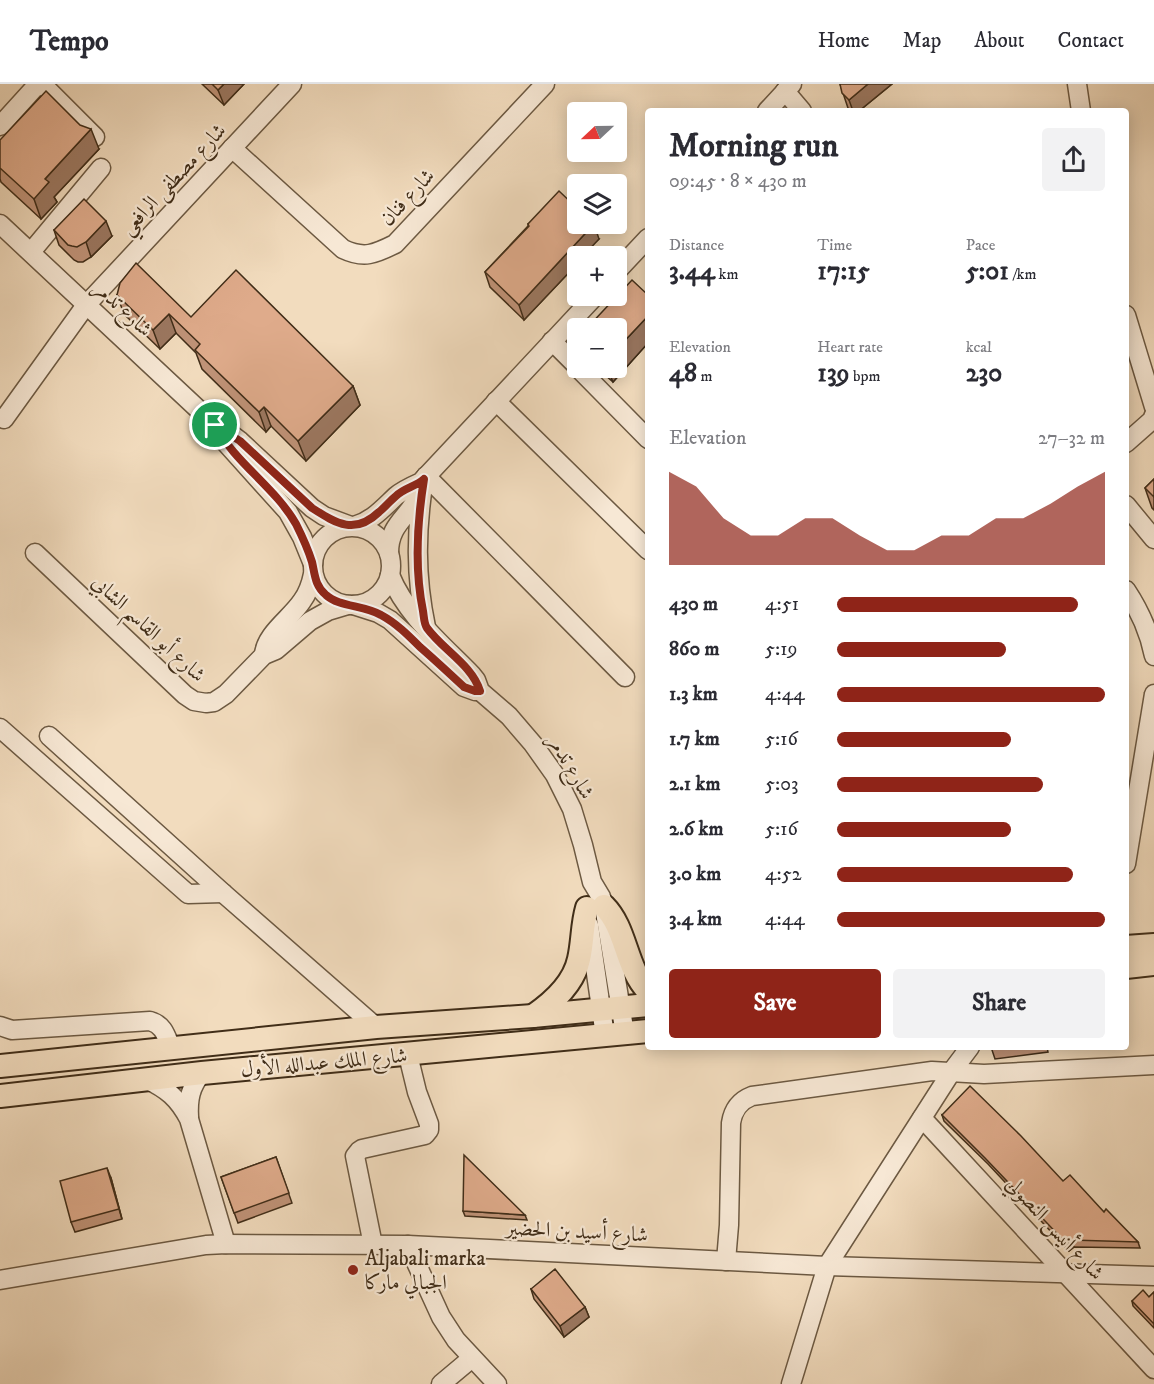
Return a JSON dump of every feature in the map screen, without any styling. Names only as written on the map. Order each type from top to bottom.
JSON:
[{"type":"main road","points":[[533,1016],[557,996],[576,970],[582,925],[595,907],[615,919],[637,978],[645,987]]},
{"type":"main road","points":[[1129,947],[1154,945]]},
{"type":"main road","points":[[1129,967],[1154,964]]},
{"type":"main road","name":"شارع الملك عبدالله الأول","points":[[0,1066],[376,1027],[645,1005]]},
{"type":"main road","name":"شارع الملك عبدالله الأول","points":[[0,1096],[202,1073],[645,1031]]},
{"type":"street","points":[[0,126],[40,84],[95,137]]},
{"type":"street","name":"شارع مصطفى الرافعي","points":[[4,419],[86,305],[292,84]]},
{"type":"street","name":"شارع فنان","points":[[232,148],[343,249],[354,255],[365,255],[379,252],[395,244],[545,84]]},
{"type":"street","points":[[1077,84],[1081,108]]},
{"type":"street","points":[[770,108],[789,88],[800,108]]},
{"type":"street","points":[[31,252],[101,168]]},
{"type":"street","name":"شارع تدمر","points":[[0,224],[215,425],[240,441],[312,508],[324,516],[352,526]]},
{"type":"street","points":[[627,260],[645,241]]},
{"type":"street","points":[[352,526],[375,534],[389,553],[391,564],[386,585],[379,594],[370,601],[350,605],[336,602],[318,586],[313,569],[315,552],[320,542],[339,528],[373,518],[397,495],[424,479],[585,306]]},
{"type":"street","points":[[1129,325],[1154,407]]},
{"type":"street","points":[[552,341],[567,356]]},
{"type":"street","points":[[589,378],[645,436]]},
{"type":"street","points":[[496,401],[645,547]]},
{"type":"street","points":[[1129,440],[1152,420],[1154,415]]},
{"type":"street","name":"شارع تدمر","points":[[215,425],[230,447],[288,512],[302,537],[313,569]]},
{"type":"street","points":[[389,553],[392,534],[418,497],[424,479]]},
{"type":"street","points":[[424,479],[418,520],[417,553],[420,594],[426,627]]},
{"type":"street","points":[[424,479],[625,677]]},
{"type":"street","points":[[1129,509],[1154,539]]},
{"type":"street","name":"شارع أبو القاسم الشابي","points":[[35,553],[185,695],[194,701],[206,703],[214,702],[226,694],[264,656],[276,650],[310,621],[350,605]]},
{"type":"street","name":"شارع أبو القاسم الشابي","points":[[264,656],[267,642],[308,592],[313,569]]},
{"type":"street","name":"شارع تدمر","points":[[390,575],[405,603],[472,675],[480,691],[509,716],[533,744],[555,775],[572,809],[592,882],[601,897],[595,907],[615,1035]]},
{"type":"street","points":[[1129,595],[1141,613],[1151,639],[1154,656]]},
{"type":"street","name":"شارع تدمر","points":[[350,605],[378,614],[390,621],[464,687],[480,691]]},
{"type":"street","points":[[1129,846],[1154,694]]},
{"type":"street","points":[[0,728],[188,894],[223,893]]},
{"type":"street","points":[[49,736],[376,1027]]},
{"type":"street","points":[[0,1026],[12,1030],[150,1021],[160,1026],[171,1048]]},
{"type":"street","points":[[791,1384],[827,1266],[968,1050]]},
{"type":"street","points":[[373,1245],[355,1156],[362,1149],[425,1135],[429,1130],[408,1054]]},
{"type":"street","points":[[726,1261],[731,1123],[733,1112],[741,1102],[752,1096],[922,1072],[952,1071],[984,1074],[1154,1065]]},
{"type":"street","points":[[189,1119],[190,1092],[202,1073]]},
{"type":"street","points":[[146,1079],[167,1090],[176,1098],[189,1119],[226,1244]]},
{"type":"street","name":"شارع أنيس النصولي","points":[[922,1118],[1154,1369]]},
{"type":"street","name":"شارع أسيد بن الحضير","points":[[0,1280],[195,1247],[226,1244],[408,1245],[827,1266],[1154,1276]]},
{"type":"street","points":[[408,1245],[441,1317],[456,1340],[497,1384]]},
{"type":"street","points":[[441,1384],[472,1358]]},
{"type":"building","points":[[212,84],[224,84],[218,90]]},
{"type":"building","points":[[840,84],[868,84],[849,100],[842,93]]},
{"type":"building","points":[[46,91],[80,125],[91,129],[45,179],[49,182],[34,199],[0,168],[0,140]]},
{"type":"building","points":[[559,191],[567,199],[567,234],[585,234],[574,246],[567,246],[567,253],[519,305],[485,272],[529,226],[528,224]]},
{"type":"building","points":[[84,199],[106,221],[86,242],[77,247],[68,245],[54,230]]},
{"type":"building","points":[[136,263],[191,317],[236,270],[353,386],[298,441],[264,407],[259,412],[195,350],[200,344],[169,314],[153,330],[117,295],[120,283]]},
{"type":"building","points":[[632,280],[645,292],[645,319],[627,338],[627,318],[596,318],[608,306],[627,306],[627,285]]},
{"type":"building","points":[[1154,479],[1154,497],[1145,488]]},
{"type":"building","points":[[970,1086],[1063,1181],[1070,1175],[1104,1212],[1106,1209],[1138,1242],[1071,1240],[1067,1244],[942,1115]]},
{"type":"building","points":[[464,1155],[525,1215],[463,1211]]},
{"type":"building","points":[[276,1157],[289,1193],[234,1213],[221,1177]]},
{"type":"building","points":[[107,1168],[119,1209],[71,1222],[60,1181]]},
{"type":"building","points":[[555,1269],[585,1307],[560,1326],[531,1289]]},
{"type":"building","points":[[1143,1290],[1149,1297],[1154,1292],[1154,1324],[1132,1301]]},
{"type":"place","name":"Aljabali marka الجبالي ماركا","points":[[353,1270]]},
{"type":"route","points":[[215,425],[240,441],[312,508],[337,522],[351,526],[373,518],[397,495],[424,479],[417,553],[418,578],[426,627],[472,675],[480,691],[464,687],[390,621],[365,608],[336,602],[326,595],[318,586],[308,550],[288,512],[230,447],[215,425]]}]
